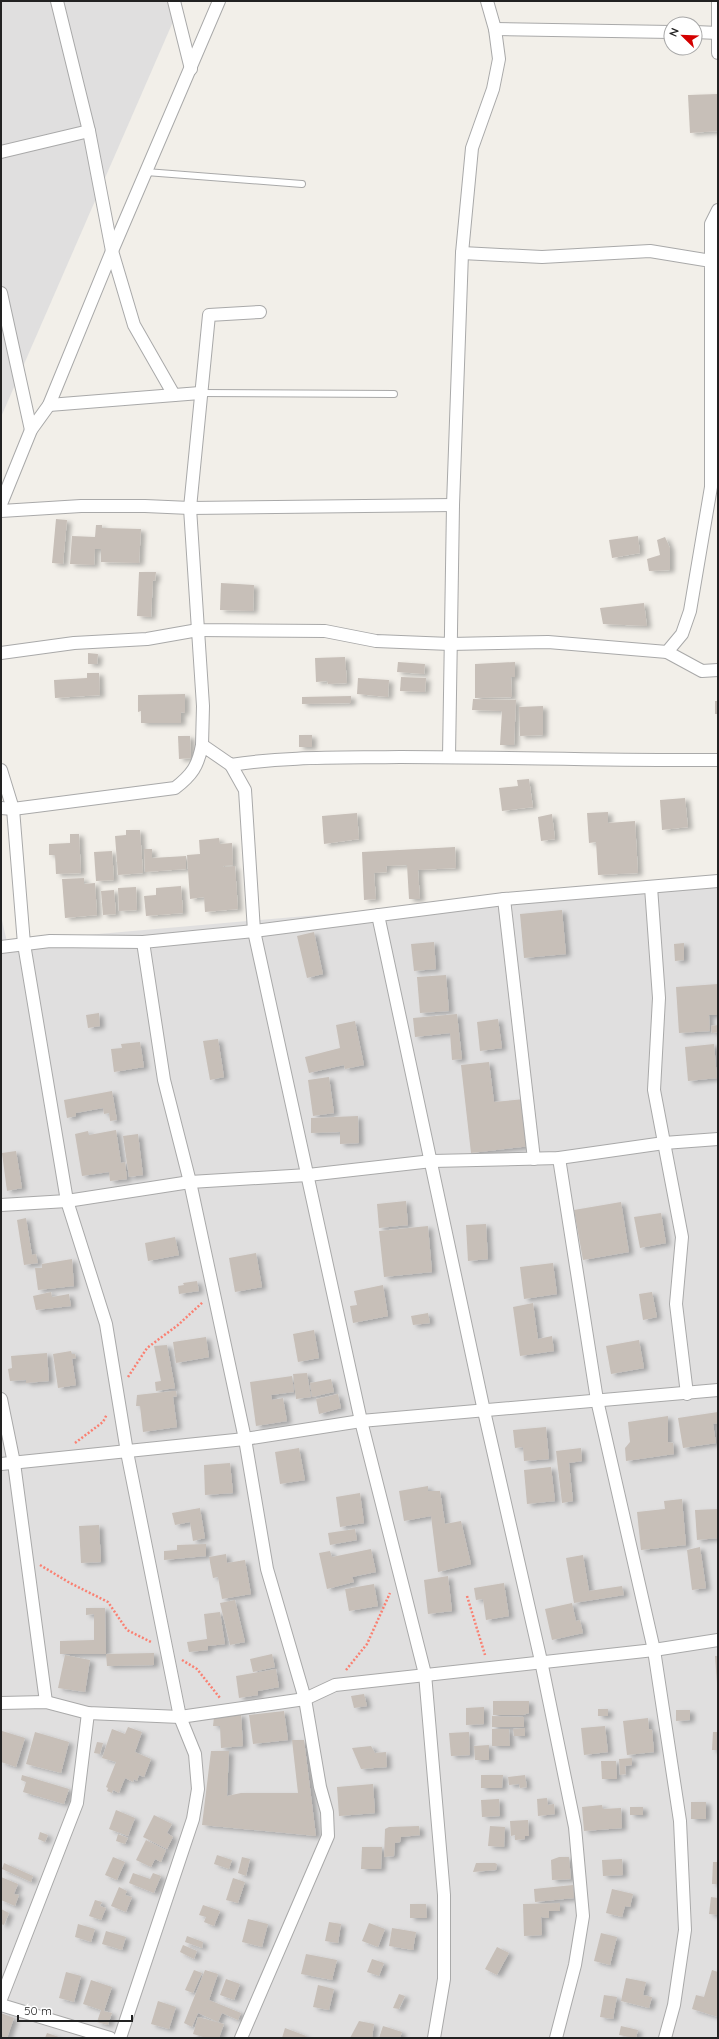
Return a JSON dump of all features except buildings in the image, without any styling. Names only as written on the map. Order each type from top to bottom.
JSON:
[{"type":"street","points":[[56,1],[89,132],[112,250],[134,325],[174,395]]},
{"type":"street","points":[[174,1],[191,69]]},
{"type":"street","points":[[1,504],[31,430],[49,404],[112,250],[219,1]]},
{"type":"street","points":[[449,757],[453,505],[462,253],[472,148],[493,89],[499,59],[495,29],[487,1]]},
{"type":"street","points":[[718,1],[718,54]]},
{"type":"street","points":[[495,29],[663,32]]},
{"type":"street","points":[[703,32],[718,32]]},
{"type":"street","points":[[1,152],[89,132]]},
{"type":"street","points":[[667,652],[682,634],[690,611],[711,488],[711,261],[712,224],[718,210]]},
{"type":"street","points":[[462,253],[542,257],[650,251],[711,261]]},
{"type":"street","points":[[1,293],[31,430]]},
{"type":"street","points":[[7,808],[176,788],[190,777],[199,758],[202,745],[203,706],[190,508],[200,393],[209,315],[260,312]]},
{"type":"street","points":[[49,404],[200,393]]},
{"type":"street","points":[[1,511],[81,506],[190,508],[453,505]]},
{"type":"street","points":[[1,653],[74,643],[147,639],[198,630],[325,632],[376,641],[450,644],[548,642],[667,652],[702,671],[718,670]]},
{"type":"street","points":[[202,745],[231,765],[245,790],[254,931],[361,1421],[425,1674],[444,1896],[444,1979],[434,2038]]},
{"type":"street","points":[[231,765],[266,760],[304,758],[449,757],[718,760]]},
{"type":"street","points":[[1,770],[24,944],[67,1201],[106,1324],[127,1452],[180,1717],[195,1754],[198,1789],[193,1819],[120,2038]]},
{"type":"street","points":[[1,947],[50,941],[144,942],[254,931],[504,899],[718,881]]},
{"type":"street","points":[[651,886],[659,998],[654,1090],[682,1237],[676,1304],[687,1394]]},
{"type":"street","points":[[504,899],[534,1159]]},
{"type":"street","points":[[378,915],[432,1161],[484,1411],[541,1661],[575,1827],[583,1916],[575,1965],[556,2038]]},
{"type":"street","points":[[144,942],[164,1080],[190,1182],[245,1439],[268,1569],[305,1699],[320,1787],[327,1812],[328,1836],[241,2038]]},
{"type":"street","points":[[1,1204],[67,1201],[190,1182],[308,1175],[432,1161],[559,1158],[664,1143],[718,1139]]},
{"type":"street","points":[[559,1158],[597,1400],[654,1650],[680,1821],[685,1930],[674,2005],[665,2038],[669,2038]]},
{"type":"street","points":[[1,1464],[245,1439],[361,1421],[597,1400],[687,1394],[718,1390]]},
{"type":"street","points":[[1,1399],[14,1462],[46,1702]]},
{"type":"street","points":[[1,1703],[46,1702],[88,1713],[180,1717],[305,1699],[335,1685],[541,1661],[654,1650],[718,1640]]},
{"type":"street","points":[[1,1998],[77,1803],[88,1713]]},
{"type":"street","points":[[1,2005],[110,2038]]},
{"type":"lane","points":[[146,172],[302,184]]},
{"type":"lane","points":[[200,393],[394,394]]},
{"type":"path","points":[[73,1445],[103,1422],[118,1393],[147,1348],[178,1325],[213,1292]]},
{"type":"path","points":[[27,1556],[70,1583],[108,1602],[127,1630],[167,1650],[197,1669],[229,1710]]},
{"type":"path","points":[[335,1685],[367,1644],[390,1593],[398,1567]]},
{"type":"path","points":[[468,1596],[489,1667]]},
{"type":"shaded area","points":[[1,1],[182,1],[1,417]]},
{"type":"shaded area","points":[[718,880],[718,2038],[1,2038],[1,916],[7,942]]}]
